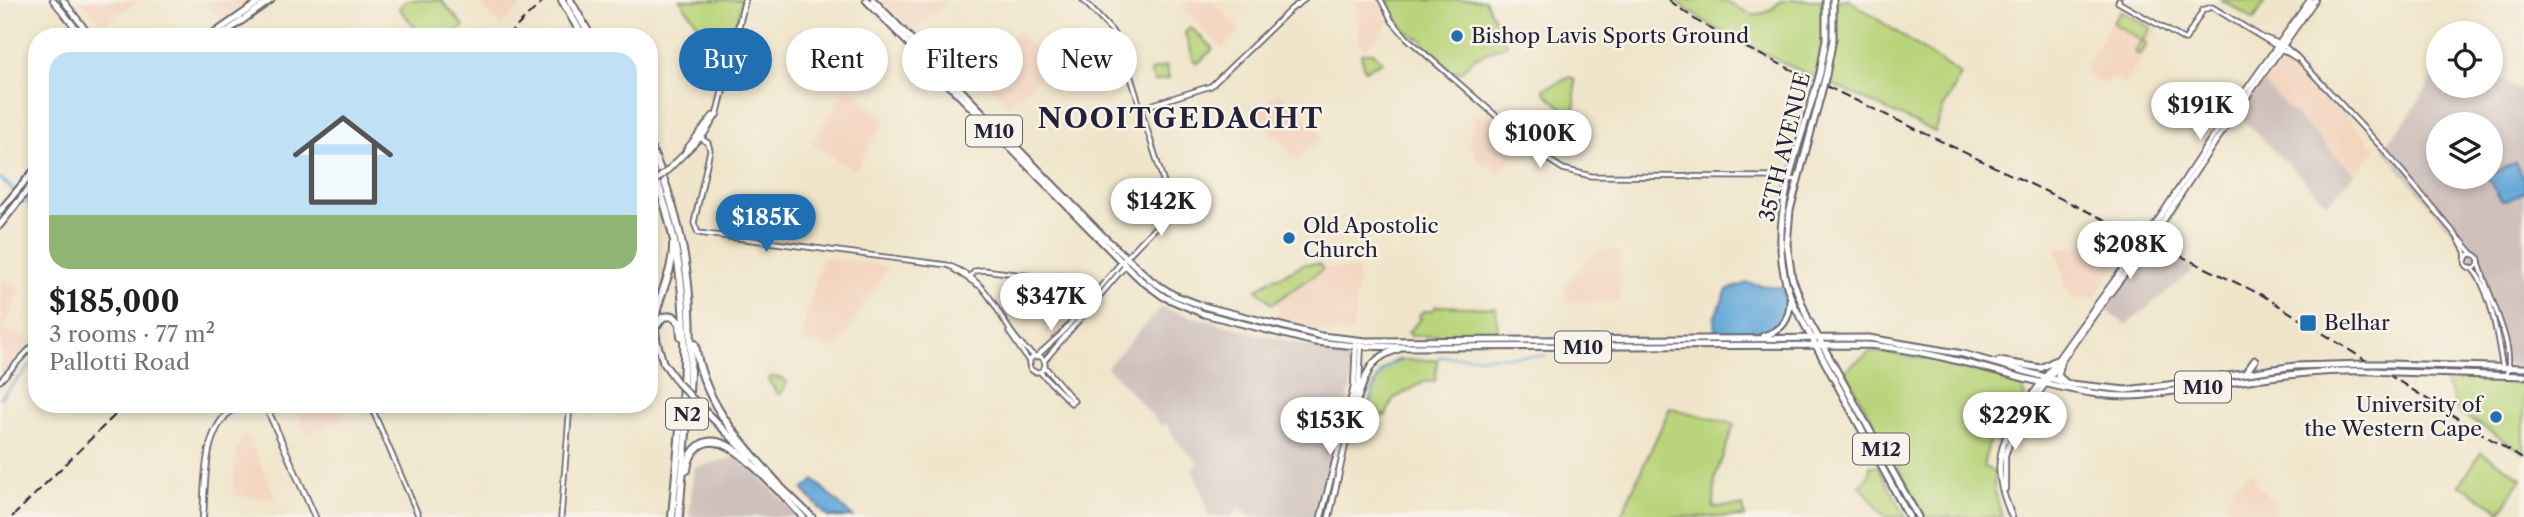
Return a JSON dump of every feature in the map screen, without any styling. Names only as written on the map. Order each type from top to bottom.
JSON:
[{"type":"highway","points":[[562,0],[578,28]]},
{"type":"highway","points":[[571,1],[586,28]]},
{"type":"highway","name":"N2","points":[[658,168],[676,216],[687,263],[692,311],[692,363],[680,517]]},
{"type":"highway","name":"N2","points":[[658,195],[672,228],[682,282],[685,329],[672,517]]},
{"type":"highway","points":[[658,197],[672,236],[673,253],[671,270],[658,307]]},
{"type":"highway","points":[[692,311],[699,363],[713,402],[732,432],[779,488]]},
{"type":"highway","points":[[658,330],[661,318],[670,315],[678,319],[681,328],[680,383]]},
{"type":"highway","points":[[680,517],[689,458],[696,448],[706,442],[718,441],[730,446],[779,488]]},
{"type":"main road","points":[[53,0],[76,28]]},
{"type":"main road","points":[[63,0],[84,28]]},
{"type":"main road","points":[[222,28],[262,0]]},
{"type":"main road","points":[[232,28],[271,0]]},
{"type":"main road","points":[[739,28],[745,0]]},
{"type":"main road","name":"M10","points":[[866,0],[1126,261]]},
{"type":"main road","name":"M10","points":[[873,0],[1158,294],[1193,310],[1305,340],[1405,346],[1875,346],[1930,354],[2092,394],[2141,396],[2332,370],[2524,376]]},
{"type":"main road","name":"35TH AVENUE","points":[[1815,337],[1790,295],[1784,276],[1780,242],[1783,207],[1821,94],[1826,0]]},
{"type":"main road","name":"35TH AVENUE","points":[[1815,337],[1798,299],[1789,265],[1788,220],[1794,179],[1816,87],[1823,74],[1833,38],[1833,0]]},
{"type":"main road","points":[[2012,517],[2004,474],[2008,445],[2020,419],[2147,241],[2310,0]]},
{"type":"main road","points":[[2280,46],[2315,0]]},
{"type":"main road","points":[[658,182],[699,137],[722,100],[724,91]]},
{"type":"main road","points":[[0,225],[28,180]]},
{"type":"main road","points":[[20,191],[28,185]]},
{"type":"main road","points":[[0,211],[15,198]]},
{"type":"main road","points":[[1757,338],[1776,332],[1783,326],[1789,312],[1790,295]]},
{"type":"main road","name":"M10","points":[[1359,343],[1815,337],[1878,339],[1972,356],[2046,381],[2110,389],[2141,389],[2310,364],[2524,368]]},
{"type":"main road","name":"M12","points":[[1815,337],[1816,344],[1909,517]]},
{"type":"main road","name":"M12","points":[[1815,337],[1823,344],[1918,517]]},
{"type":"main road","points":[[1329,517],[1360,378],[1359,343]]},
{"type":"main road","points":[[1321,517],[1354,387],[1359,343]]},
{"type":"main road","points":[[658,345],[663,362],[694,400],[779,488],[811,517]]},
{"type":"main road","points":[[1354,405],[1371,366],[1384,354],[1405,346]]},
{"type":"main road","points":[[1972,356],[2041,368],[2059,362]]},
{"type":"main road","points":[[2240,374],[2250,369],[2255,360]]},
{"type":"main road","points":[[2059,362],[2058,376],[2070,384]]},
{"type":"main road","points":[[203,517],[212,436],[220,420],[229,413]]},
{"type":"main road","points":[[269,413],[315,517]]},
{"type":"main road","points":[[779,488],[803,517]]},
{"type":"street","points":[[1030,363],[1061,334],[1158,223],[1175,210],[1167,193],[1120,44],[1112,31],[1083,0]]},
{"type":"street","points":[[1141,108],[1200,91],[1218,81],[1291,9],[1304,0]]},
{"type":"street","points":[[1381,0],[1392,21],[1409,39],[1537,152],[1563,169],[1596,176],[1794,179]]},
{"type":"street","points":[[2119,1],[2185,40],[2203,10],[2209,7],[2280,46],[2301,62],[2386,152],[2473,254],[2478,256],[2503,332],[2506,375]]},
{"type":"street","points":[[699,137],[710,149],[694,223],[698,233],[940,265],[969,277],[989,294],[1018,342],[1044,361]]},
{"type":"street","points":[[2456,235],[2464,248],[2467,265],[2471,267],[2484,290],[2506,368]]},
{"type":"street","points":[[2466,260],[2468,255],[2473,254]]},
{"type":"street","points":[[969,277],[991,299],[1033,371],[1040,372],[1073,402],[1045,368],[1044,361],[1115,278],[1126,261]]},
{"type":"street","points":[[2471,267],[2477,266],[2479,261]]},
{"type":"street","points":[[969,277],[975,271],[984,270],[1056,279]]},
{"type":"street","points":[[2496,334],[2503,332]]},
{"type":"street","points":[[0,381],[28,351]]},
{"type":"street","points":[[1040,372],[1045,368]]},
{"type":"street","points":[[374,413],[419,517]]},
{"type":"street","points":[[561,517],[569,413]]},
{"type":"shaded area","points":[[82,0],[139,0],[103,25]]},
{"type":"shaded area","points":[[205,0],[249,0],[220,21]]},
{"type":"shaded area","points":[[477,0],[527,0],[501,25]]},
{"type":"shaded area","points":[[881,0],[948,0],[918,28],[908,28]]},
{"type":"shaded area","points":[[1188,0],[1211,0],[1240,30],[1222,49],[1182,8]]},
{"type":"shaded area","points":[[1354,0],[1377,0],[1389,24],[1366,49],[1360,45]]},
{"type":"shaded area","points":[[2119,7],[2159,29],[2125,86],[2112,78],[2102,84],[2083,72]]},
{"type":"shaded area","points":[[1023,37],[1037,52],[1037,79],[1009,106],[994,91],[1023,91]]},
{"type":"shaded area","points":[[2282,54],[2292,59],[2375,147],[2376,151],[2355,174],[2262,82]]},
{"type":"shaded area","points":[[2503,80],[2524,92],[2524,368],[2506,365],[2494,309],[2477,268],[2466,250],[2383,149],[2426,89],[2426,98],[2503,98]]},
{"type":"shaded area","points":[[2262,82],[2355,174],[2327,203],[2238,115]]},
{"type":"shaded area","points":[[845,91],[853,91],[885,119],[854,171],[811,143]]},
{"type":"shaded area","points":[[1279,91],[1323,136],[1298,161],[1254,116]]},
{"type":"shaded area","points":[[1485,112],[1523,146],[1500,172],[1489,163],[1486,166],[1476,157],[1476,152],[1470,146],[1476,114],[1480,117]]},
{"type":"shaded area","points":[[1190,192],[1193,203],[1197,200],[1205,208],[1191,222],[1173,201]]},
{"type":"shaded area","points":[[2134,237],[2093,300],[2082,298],[2080,302],[2071,296],[2066,288],[2057,249]]},
{"type":"shaded area","points":[[2157,249],[2196,268],[2126,325],[2104,309]]},
{"type":"shaded area","points":[[1596,250],[1617,250],[1620,253],[1620,301],[1568,303],[1566,284]]},
{"type":"shaded area","points":[[822,258],[886,266],[887,269],[837,348],[799,343]]},
{"type":"shaded area","points":[[1324,268],[1358,269],[1357,288],[1354,290],[1357,291],[1353,332],[1348,334],[1314,330],[1273,319],[1279,308],[1274,303]]},
{"type":"shaded area","points":[[0,279],[22,289],[4,328],[28,340],[28,344],[0,376]]},
{"type":"shaded area","points":[[1160,308],[1276,339],[1347,352],[1352,357],[1350,389],[1318,517],[1250,517],[1240,507],[1232,517],[1208,517],[1207,506],[1192,469],[1198,462],[1179,444],[1166,423],[1162,426],[1107,367]]},
{"type":"shaded area","points":[[298,413],[345,413],[347,418],[308,434]]},
{"type":"shaded area","points":[[247,434],[274,500],[232,495],[237,449]]},
{"type":"shaded area","points":[[735,457],[754,471],[799,517],[689,517],[694,468]]},
{"type":"shaded area","points":[[2252,471],[2257,484],[2279,509],[2272,517],[2240,517],[2223,501],[2231,489]]},
{"type":"green space","points":[[407,0],[441,0],[464,26],[416,28],[399,8]]},
{"type":"green space","points":[[680,0],[742,0],[736,28],[701,28]]},
{"type":"green space","name":"Bishop Lavis Sports Ground","points":[[1387,0],[1485,0],[1507,44],[1473,59],[1460,73],[1457,70],[1454,73],[1423,46],[1423,40],[1410,34],[1400,24]]},
{"type":"green space","points":[[1674,0],[1720,0],[1757,14],[1765,13],[1781,0],[1823,0],[1817,74],[1813,77],[1741,42]]},
{"type":"green space","points":[[1836,0],[1849,0],[1961,75],[1943,109],[1935,132],[1827,82],[1835,42]]},
{"type":"green space","points":[[2222,0],[2266,0],[2254,20]]},
{"type":"green space","points":[[2120,11],[2151,28],[2143,41],[2147,44],[2140,55],[2135,52],[2141,40],[2113,23]]},
{"type":"green space","points":[[1190,27],[1212,47],[1198,63],[1194,61],[1185,33]]},
{"type":"green space","points":[[1373,52],[1383,62],[1365,70],[1361,54]]},
{"type":"green space","points":[[1166,66],[1169,78],[1154,82],[1150,71]]},
{"type":"green space","points":[[1571,77],[1575,80],[1575,111],[1570,115],[1544,92],[1544,89]]},
{"type":"green space","points":[[1304,264],[1320,264],[1323,269],[1272,304],[1257,289],[1275,277]]},
{"type":"green space","points":[[1436,306],[1496,308],[1498,335],[1411,336],[1408,332],[1421,319],[1419,316],[1423,311],[1432,311]]},
{"type":"green space","points":[[1871,351],[1942,361],[2019,382],[2025,397],[2006,425],[2000,443],[1990,439],[1983,466],[1995,473],[1994,488],[2002,517],[1925,517],[1845,370]]},
{"type":"green space","points":[[1398,360],[1437,360],[1435,381],[1424,382],[1393,399],[1386,416],[1367,412],[1380,375]]},
{"type":"green space","points":[[770,377],[783,378],[787,383],[781,394],[778,394],[768,380]]},
{"type":"green space","name":"University of the Western Cape","points":[[2443,378],[2524,381],[2524,453],[2459,412]]},
{"type":"green space","points":[[1670,408],[1734,424],[1715,478],[1714,507],[1743,506],[1745,517],[1620,517]]},
{"type":"green space","points":[[2481,452],[2522,478],[2501,511],[2460,485]]},
{"type":"green space","points":[[1870,466],[1878,466],[1906,517],[1885,517],[1860,485],[1870,474]]},
{"type":"water","points":[[2515,162],[2524,177],[2524,192],[2507,201],[2501,200],[2494,189],[2503,189],[2503,168]]},
{"type":"water","points":[[1747,283],[1782,288],[1787,306],[1784,319],[1769,329],[1715,332],[1714,318],[1727,290]]},
{"type":"water","points":[[814,480],[853,517],[828,517],[803,490]]},
{"type":"waterway","points":[[0,178],[28,203]]},
{"type":"waterway","points":[[1437,360],[1440,357],[1546,356]]},
{"type":"waterway","points":[[1368,412],[1374,389],[1382,374],[1393,364],[1401,362]]},
{"type":"waterway","points":[[0,398],[28,368]]},
{"type":"railway","points":[[515,28],[544,0]]},
{"type":"railway","points":[[1669,0],[1697,21],[1734,42],[2262,295],[2524,460]]},
{"type":"railway","points":[[12,517],[117,413]]},
{"type":"place","name":"Bishop Lavis Sports Ground","points":[[1457,36]]},
{"type":"place","name":"Old Apostolic Church","points":[[1289,238]]},
{"type":"place","name":"Belhar","points":[[2308,323]]},
{"type":"place","name":"University of the Western Cape","points":[[2496,417]]},
{"type":"district","name":"NOOITGEDACHT","points":[[1181,118]]}]
